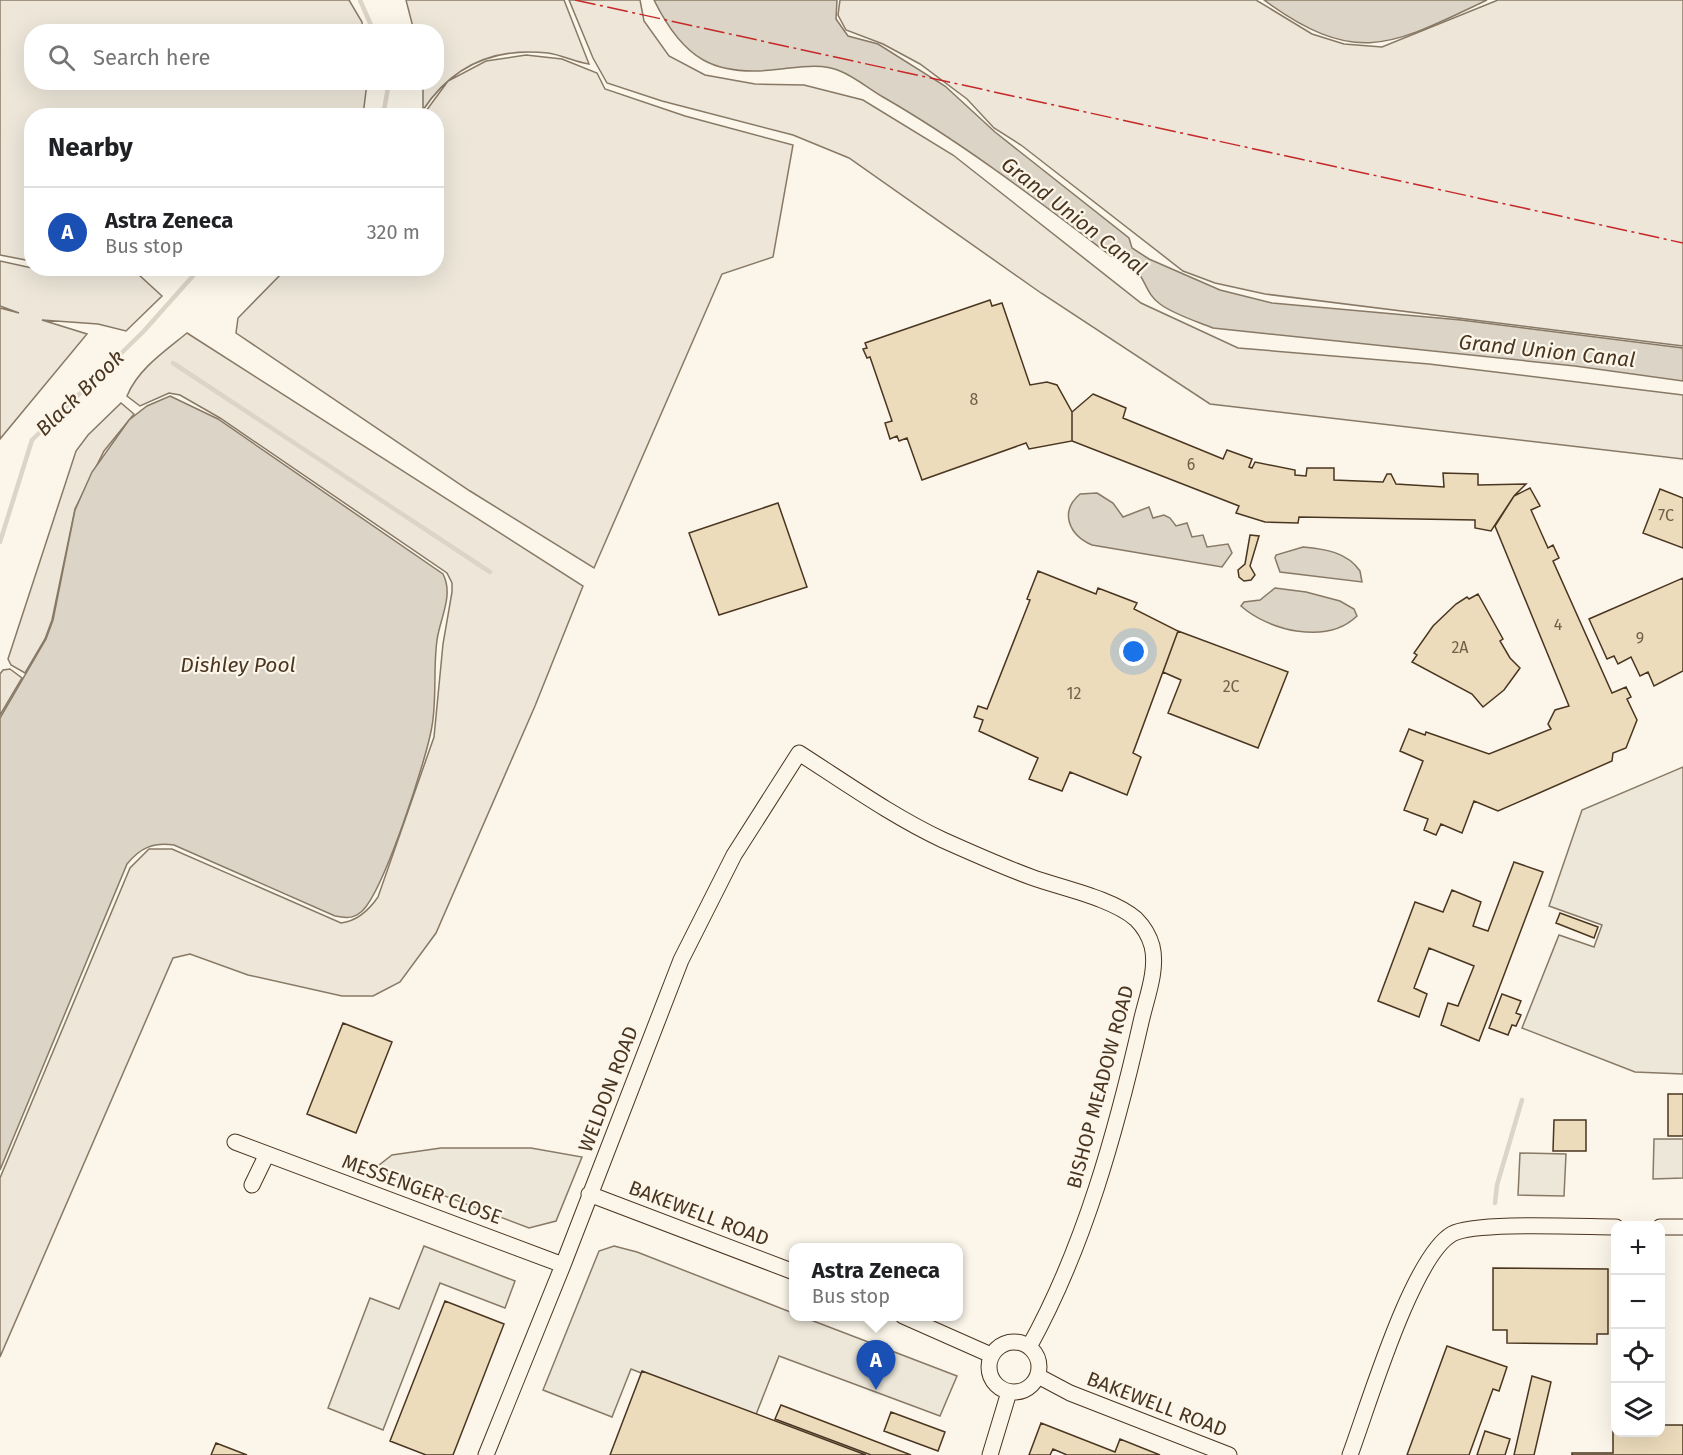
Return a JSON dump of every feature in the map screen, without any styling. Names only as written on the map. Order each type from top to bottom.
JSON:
[{"type":"street","name":"WELDON ROAD","points":[[486,1455],[563,1265],[681,960],[734,855],[799,753]]},
{"type":"street","name":"BISHOP MEADOW ROAD","points":[[799,753],[904,820],[942,840],[1029,876],[1095,899],[1134,918],[1146,930],[1152,947],[1153,969],[1131,1068],[1108,1148],[1055,1299],[1029,1347]]},
{"type":"street","name":"MESSENGER CLOSE","points":[[235,1142],[563,1265]]},
{"type":"street","points":[[252,1185],[267,1154]]},
{"type":"street","name":"BAKEWELL ROAD","points":[[589,1194],[789,1270]]},
{"type":"street","points":[[1350,1455],[1415,1281],[1433,1252],[1453,1233],[1484,1227],[1611,1227]]},
{"type":"street","points":[[1665,1227],[1683,1227]]},
{"type":"street","points":[[912,1321],[991,1355]]},
{"type":"street","points":[[1012,1341],[1023,1342],[1029,1347],[1039,1365],[1038,1376],[1024,1390],[1009,1392],[996,1383],[989,1367],[991,1355],[997,1347],[1012,1341]]},
{"type":"street","name":"BAKEWELL ROAD","points":[[1038,1376],[1070,1393],[1229,1455]]},
{"type":"street","points":[[990,1455],[1009,1392]]},
{"type":"shaded area","points":[[0,0],[349,0],[362,24],[24,24],[24,90],[366,90],[364,108],[24,108],[24,260],[0,255]]},
{"type":"shaded area","points":[[406,0],[564,0],[589,64],[548,53],[510,53],[476,63],[461,71],[444,85],[444,24],[412,24]]},
{"type":"shaded area","points":[[569,0],[640,0],[644,21],[669,56],[705,75],[755,84],[804,85],[863,100],[953,155],[1141,303],[1238,348],[1429,364],[1683,395],[1683,459],[1210,404],[1041,293],[849,158],[793,135],[662,101],[607,83],[593,58]]},
{"type":"shaded area","points":[[840,0],[1256,0],[1312,34],[1344,44],[1382,47],[1498,0],[1683,0],[1683,346],[1265,294],[1215,283],[1183,271],[1021,145],[994,128],[967,99],[920,64],[883,44],[846,30],[838,15]]},
{"type":"shaded area","points":[[526,55],[562,59],[597,73],[605,89],[685,116],[793,145],[773,257],[722,274],[594,568],[470,491],[236,333],[238,318],[279,276],[444,276],[444,108],[428,108],[441,90],[444,90],[448,81],[486,61]]},
{"type":"shaded area","points":[[423,90],[439,90],[424,108]]},
{"type":"shaded area","points":[[0,261],[24,266],[24,276],[140,276],[162,296],[126,331],[98,324],[42,320],[87,334],[0,439],[0,308],[19,313],[0,306]]},
{"type":"shaded area","points":[[187,333],[583,586],[535,706],[436,933],[400,982],[373,996],[342,996],[248,975],[190,954],[173,958],[0,1357],[0,1178],[130,868],[149,849],[172,849],[341,923],[353,920],[367,910],[378,897],[434,737],[443,644],[452,592],[452,583],[447,573],[220,418],[180,395],[169,393],[140,406],[127,396],[145,369]]},
{"type":"shaded area","points":[[121,403],[134,414],[104,451],[75,509],[52,620],[45,639],[25,673],[11,665],[8,659],[76,451],[88,435]]},
{"type":"shaded area","points":[[10,669],[22,678],[0,715],[0,674],[3,670]]},
{"type":"shaded area","points":[[1683,767],[1683,1074],[1635,1072],[1522,1028],[1559,935],[1594,947],[1602,925],[1549,906],[1582,810]]},
{"type":"shaded area","points":[[1654,1139],[1683,1139],[1683,1178],[1653,1179]]},
{"type":"shaded area","points":[[441,1148],[531,1148],[582,1157],[556,1221],[529,1228],[374,1169],[392,1155]]},
{"type":"shaded area","points":[[1520,1153],[1566,1154],[1564,1196],[1518,1195]]},
{"type":"shaded area","points":[[424,1246],[515,1281],[505,1308],[440,1283],[383,1430],[328,1408],[370,1298],[399,1309]]},
{"type":"shaded area","points":[[614,1246],[637,1252],[789,1311],[789,1321],[813,1321],[957,1376],[940,1416],[779,1356],[755,1417],[631,1369],[612,1417],[543,1390],[599,1251]]},
{"type":"water","name":"Grand Union Canal","points":[[654,0],[837,0],[836,19],[848,36],[878,44],[945,86],[995,132],[1129,238],[1132,248],[1149,259],[1220,290],[1272,303],[1461,320],[1683,348],[1683,381],[1575,366],[1213,328],[1179,315],[1160,304],[1131,265],[1111,256],[971,153],[851,76],[819,66],[757,71],[719,67],[689,50],[665,20]]},
{"type":"water","points":[[1264,0],[1487,0],[1425,29],[1399,38],[1375,42],[1350,42],[1325,35],[1296,21]]},
{"type":"water","name":"Dishley Pool","points":[[170,396],[218,419],[443,574],[447,598],[437,640],[432,726],[413,794],[392,854],[370,900],[355,916],[335,916],[174,845],[153,845],[132,858],[127,864],[0,1170],[0,718],[46,639],[53,620],[75,510],[92,472],[129,420],[147,406]]},
{"type":"water","points":[[1097,493],[1113,503],[1123,517],[1149,507],[1153,518],[1164,515],[1170,518],[1176,526],[1187,523],[1192,537],[1203,535],[1207,547],[1228,544],[1232,553],[1222,567],[1092,545],[1077,535],[1069,515],[1070,508],[1080,494]]},
{"type":"water","points":[[1303,547],[1327,550],[1349,560],[1360,571],[1362,582],[1280,572],[1276,555]]},
{"type":"water","points":[[1275,588],[1306,592],[1340,601],[1354,609],[1357,616],[1345,625],[1330,630],[1298,631],[1267,622],[1241,606],[1244,602],[1260,600]]},
{"type":"building","points":[[990,300],[992,306],[1002,303],[1030,385],[1047,382],[1057,385],[1072,412],[1072,441],[1029,449],[1026,443],[922,480],[907,438],[899,441],[897,436],[890,439],[885,423],[892,421],[870,357],[867,358],[863,349],[867,348],[865,343]]},
{"type":"building","points":[[1093,394],[1126,408],[1123,418],[1223,459],[1227,450],[1252,459],[1249,467],[1252,468],[1255,462],[1295,470],[1295,475],[1306,476],[1307,468],[1334,468],[1334,480],[1383,482],[1387,474],[1391,474],[1396,484],[1444,487],[1443,473],[1478,474],[1478,485],[1526,484],[1514,496],[1491,531],[1475,528],[1475,520],[1299,517],[1298,523],[1265,522],[1236,513],[1239,506],[1072,441],[1072,412]]},
{"type":"building","points":[[1530,488],[1540,506],[1531,510],[1548,548],[1553,545],[1559,558],[1553,561],[1612,693],[1626,687],[1631,697],[1627,699],[1637,720],[1626,748],[1613,753],[1612,761],[1498,811],[1474,801],[1462,833],[1441,824],[1436,835],[1424,830],[1428,819],[1404,810],[1423,761],[1400,751],[1409,729],[1425,735],[1426,732],[1489,754],[1551,729],[1548,724],[1555,710],[1569,706],[1495,526],[1514,496]]},
{"type":"building","points":[[1660,489],[1683,498],[1683,548],[1643,533]]},
{"type":"building","points":[[778,503],[807,587],[719,615],[689,533]]},
{"type":"building","points":[[1250,535],[1259,536],[1250,566],[1255,575],[1251,580],[1244,581],[1239,577],[1238,570],[1245,564]]},
{"type":"building","points":[[1038,571],[1096,594],[1098,588],[1137,603],[1134,609],[1178,631],[1133,753],[1141,757],[1127,795],[1070,772],[1062,791],[1029,779],[1038,758],[979,731],[983,720],[974,717],[978,706],[987,709],[1030,600],[1027,599]]},
{"type":"building","points":[[1683,578],[1683,671],[1654,686],[1648,672],[1640,676],[1631,657],[1618,664],[1614,656],[1607,659],[1589,619]]},
{"type":"building","points":[[1478,594],[1503,639],[1500,641],[1510,658],[1520,668],[1504,690],[1483,707],[1472,694],[1412,662],[1417,655],[1414,653],[1433,626],[1456,604],[1467,597],[1469,599]]},
{"type":"building","points":[[1178,631],[1288,672],[1258,748],[1168,713],[1181,680],[1163,672]]},
{"type":"building","points":[[1514,862],[1543,872],[1479,1041],[1441,1025],[1448,1003],[1458,1006],[1474,966],[1429,948],[1414,988],[1427,994],[1419,1017],[1378,1001],[1415,902],[1443,912],[1452,890],[1481,902],[1473,926],[1488,931]]},
{"type":"building","points":[[1560,913],[1598,927],[1594,938],[1556,923]]},
{"type":"building","points":[[1502,994],[1521,1001],[1516,1013],[1521,1015],[1516,1026],[1512,1025],[1508,1035],[1489,1028]]},
{"type":"building","points":[[343,1023],[392,1042],[356,1133],[307,1114]]},
{"type":"building","points":[[1668,1094],[1683,1094],[1683,1136],[1668,1136]]},
{"type":"building","points":[[1554,1120],[1586,1120],[1586,1151],[1553,1151]]},
{"type":"building","points":[[1493,1268],[1608,1269],[1608,1334],[1597,1334],[1597,1344],[1507,1343],[1507,1330],[1493,1330]]},
{"type":"building","points":[[445,1301],[504,1324],[453,1455],[426,1455],[390,1441]]},
{"type":"building","points":[[1447,1346],[1507,1367],[1499,1391],[1493,1389],[1469,1455],[1407,1455]]},
{"type":"building","points":[[642,1371],[866,1455],[610,1455]]},
{"type":"building","points":[[1532,1376],[1551,1382],[1534,1455],[1514,1455]]},
{"type":"building","points":[[781,1405],[911,1455],[871,1455],[775,1419]]},
{"type":"building","points":[[891,1412],[945,1432],[938,1451],[884,1431]]},
{"type":"building","points":[[1041,1423],[1115,1452],[1120,1439],[1160,1455],[1067,1455],[1053,1449],[1050,1455],[1029,1455]]},
{"type":"building","points":[[1665,1425],[1683,1425],[1683,1455],[1572,1455],[1572,1453],[1613,1453],[1613,1437],[1665,1437]]},
{"type":"building","points":[[1485,1431],[1510,1439],[1505,1455],[1477,1455]]},
{"type":"building","points":[[216,1443],[247,1455],[211,1455]]},
{"type":"waterway","name":"Black Brook","points":[[360,0],[370,24]]},
{"type":"waterway","name":"Black Brook","points":[[384,108],[388,90]]},
{"type":"waterway","name":"Black Brook","points":[[0,542],[32,440],[143,332],[193,276]]},
{"type":"waterway","points":[[173,363],[490,572]]},
{"type":"waterway","points":[[1495,1203],[1497,1185],[1522,1100]]},
{"type":"power","points":[[575,0],[1683,243]]},
{"type":"place","name":"Astra Zeneca","points":[[876,1390]]}]
